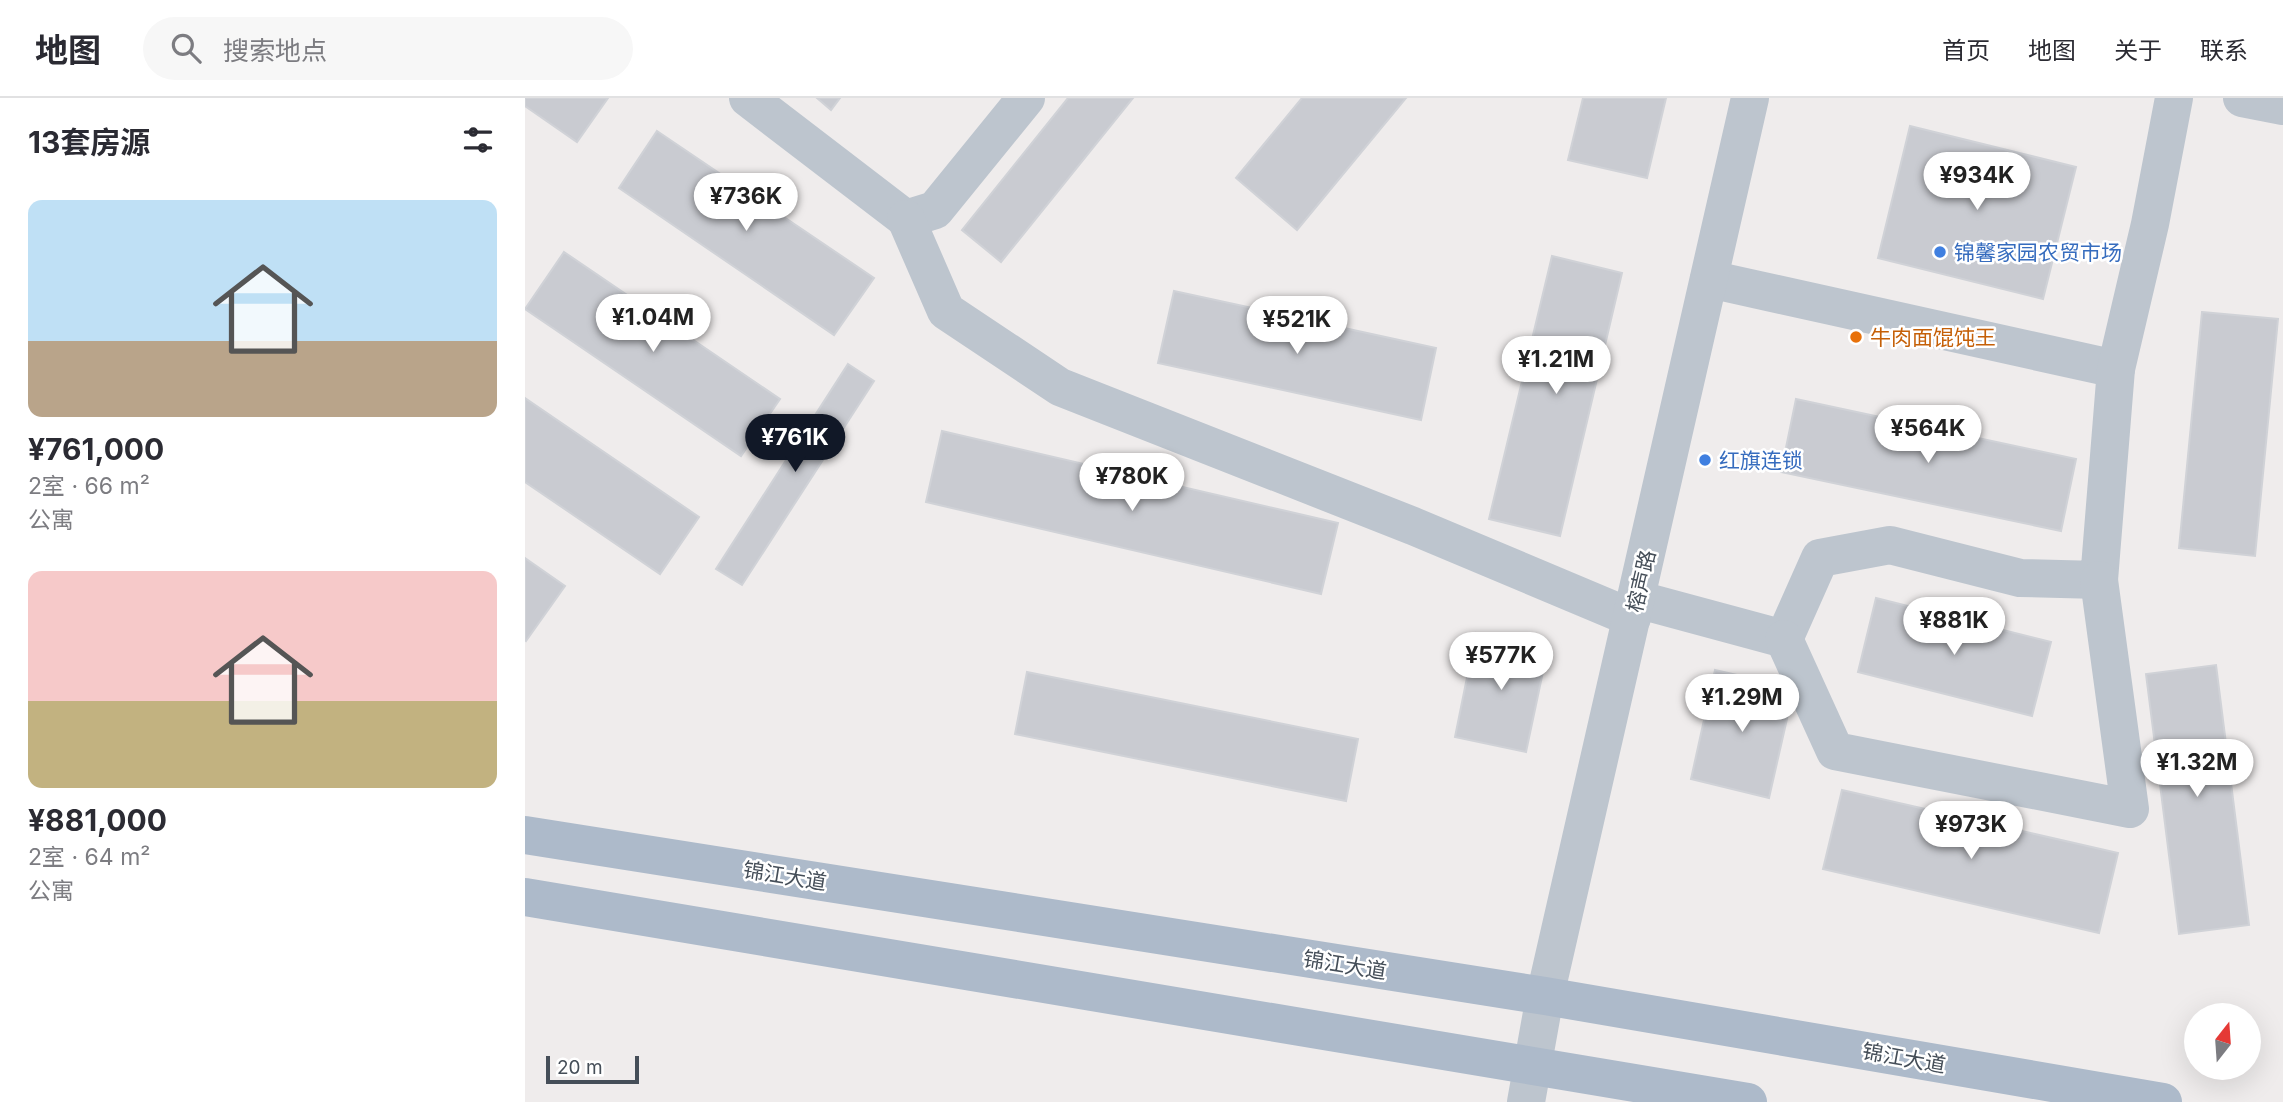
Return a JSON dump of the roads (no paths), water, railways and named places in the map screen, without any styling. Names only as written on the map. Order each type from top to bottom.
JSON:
[{"type":"main road","name":"锦江大道","points":[[525,835],[1545,996],[2163,1102]]},
{"type":"main road","points":[[525,897],[1748,1102]]},
{"type":"street","points":[[748,98],[906,219],[946,310],[1060,387],[1413,526],[1634,608],[1784,639]]},
{"type":"street","points":[[906,219],[935,210],[1026,98]]},
{"type":"street","name":"榕声路","points":[[1526,1102],[1545,996],[1750,98]]},
{"type":"street","points":[[2099,580],[2020,578],[1890,545],[1820,558],[1784,639],[1835,751],[2130,809],[2099,580],[2116,369],[2150,224],[2174,98]]},
{"type":"street","points":[[2242,98],[2283,106]]},
{"type":"street","points":[[1709,279],[2116,369]]},
{"type":"place","name":"锦馨家园农贸市场","points":[[1940,252]]},
{"type":"place","name":"牛肉面馄饨王","points":[[1856,337]]},
{"type":"place","name":"红旗连锁","points":[[1705,460]]}]
